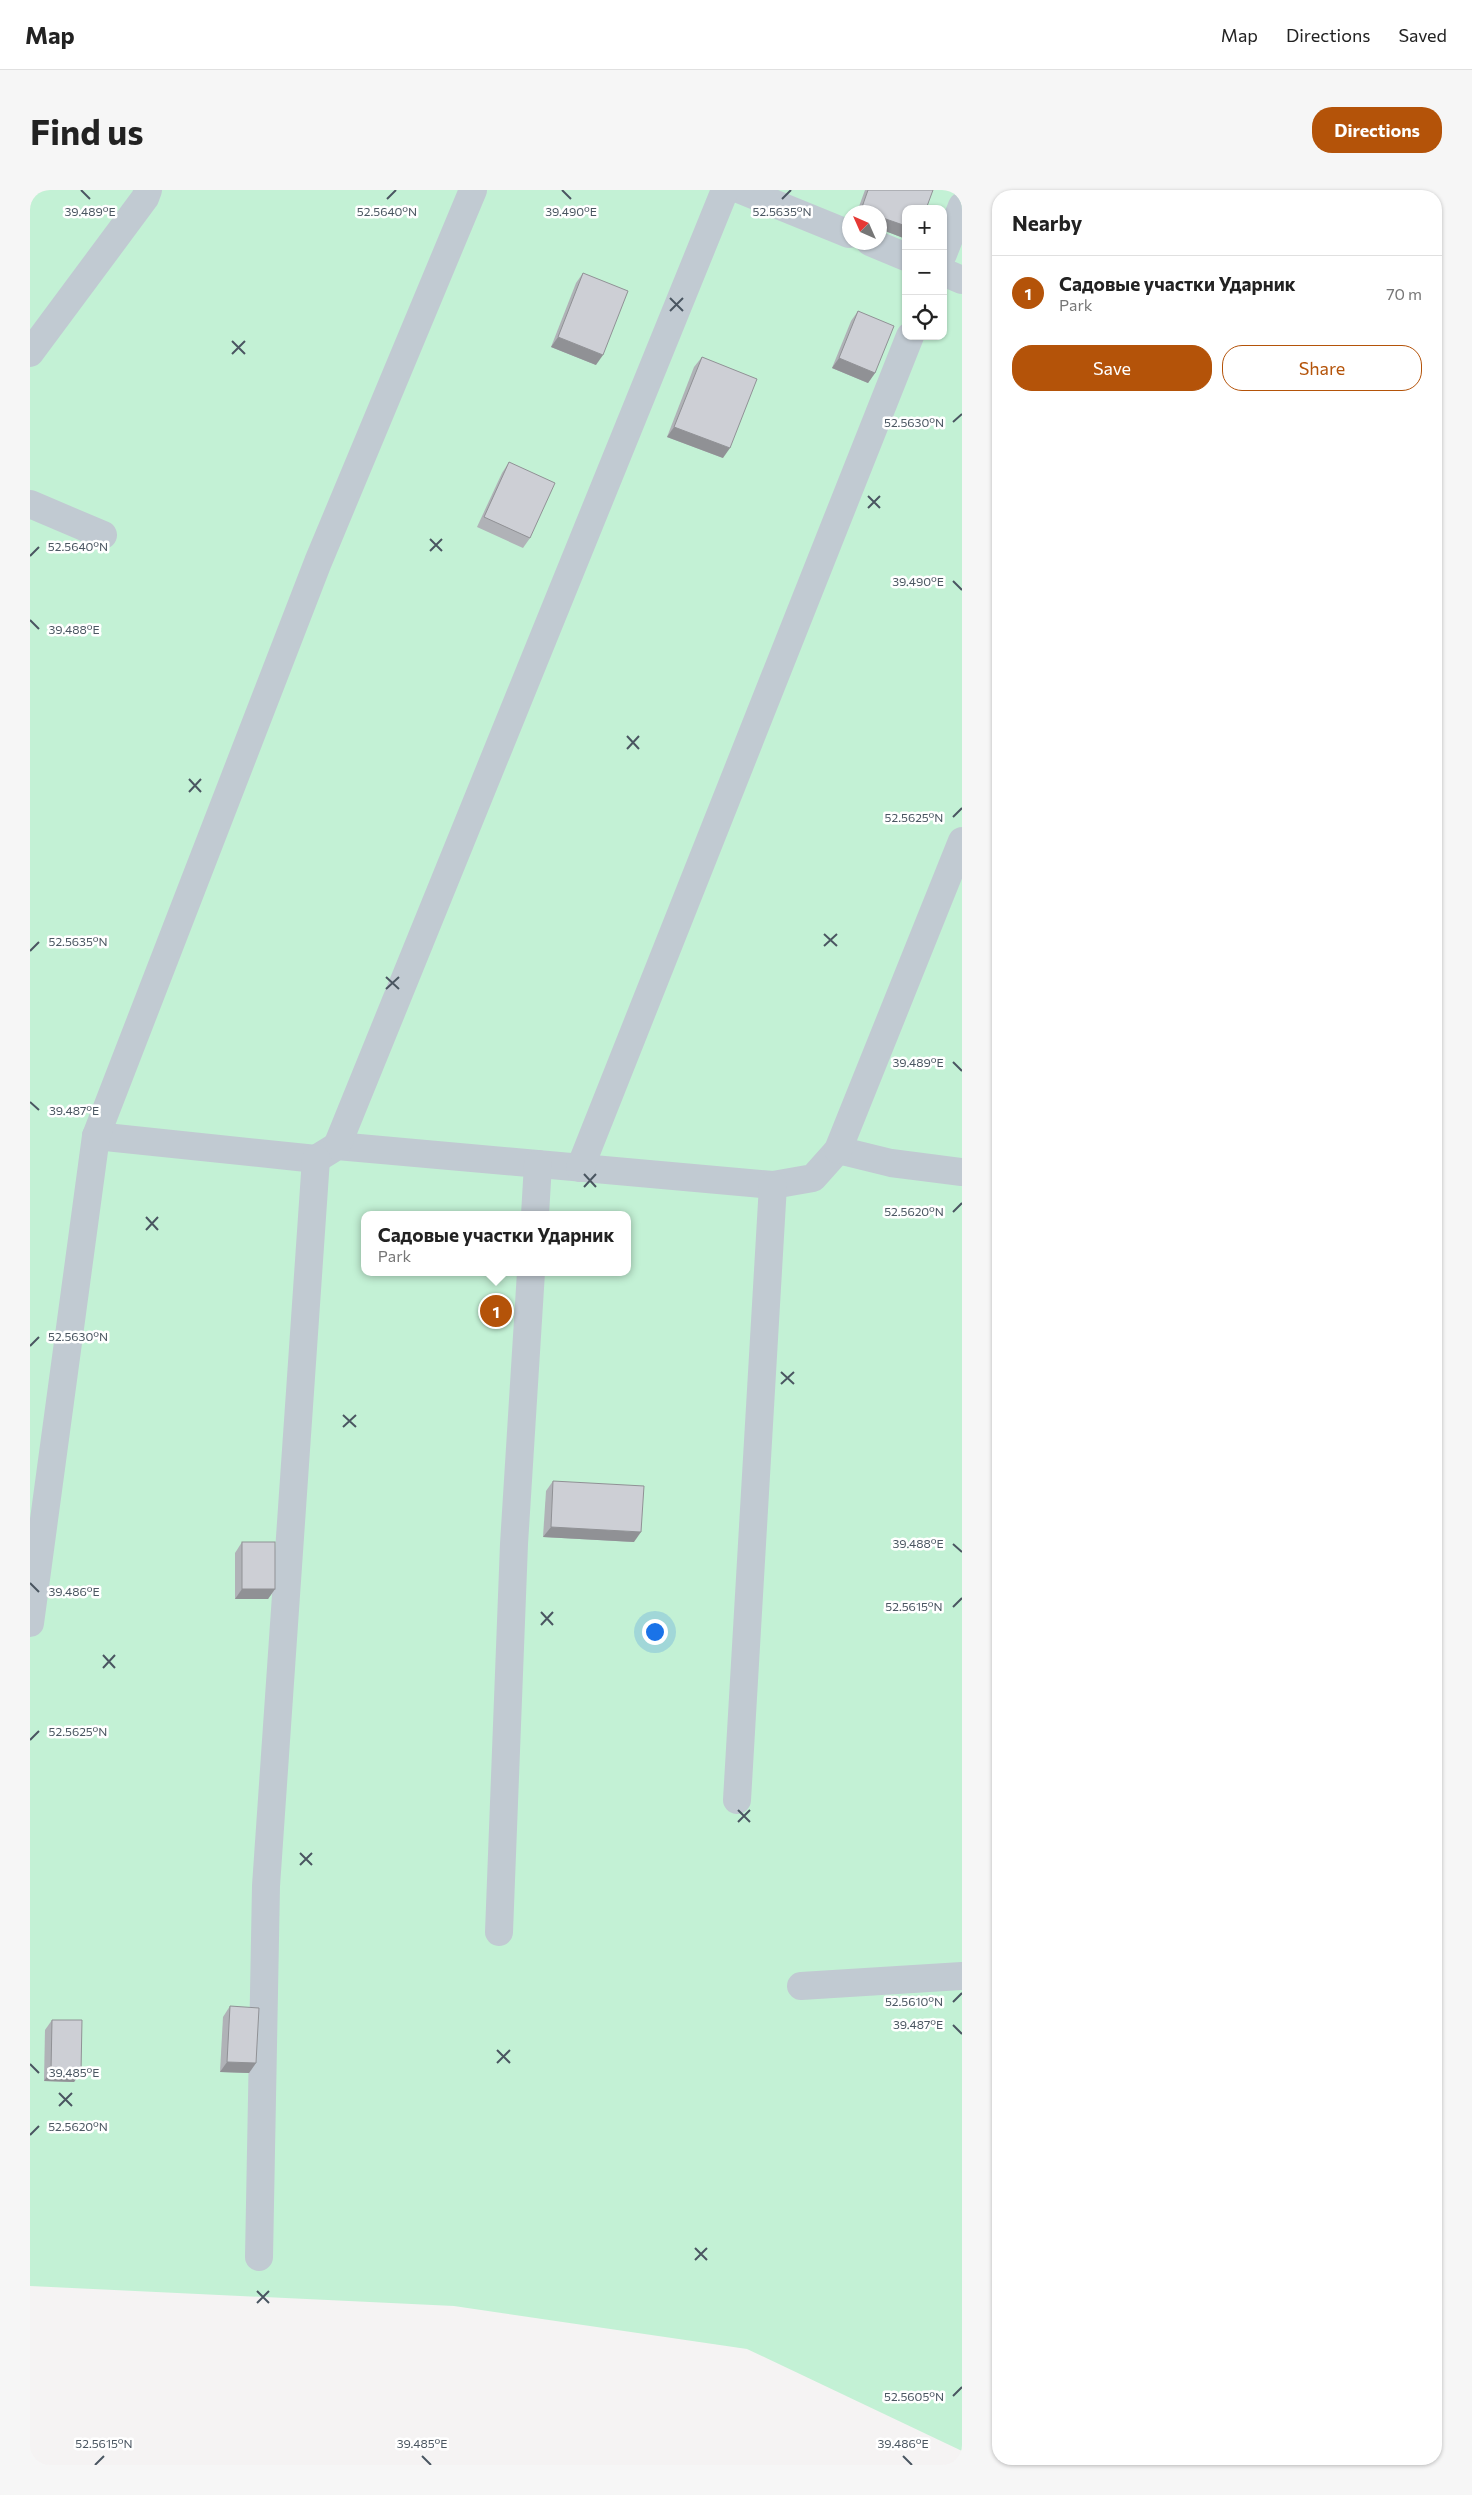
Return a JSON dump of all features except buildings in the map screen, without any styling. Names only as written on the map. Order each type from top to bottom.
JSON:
[{"type":"lane","points":[[30,352],[145,198],[148,190]]},
{"type":"lane","points":[[30,1623],[96,1136],[318,562],[473,190]]},
{"type":"lane","points":[[259,2257],[266,1886],[326,1153],[725,190]]},
{"type":"lane","points":[[741,190],[842,231]]},
{"type":"lane","points":[[945,250],[962,206]]},
{"type":"lane","points":[[887,249],[902,255]]},
{"type":"lane","points":[[947,274],[962,280]]},
{"type":"lane","points":[[580,1168],[908,340]]},
{"type":"lane","points":[[30,504],[103,535]]},
{"type":"lane","points":[[96,1136],[326,1153],[538,1164],[772,1185],[813,1178],[838,1150],[962,840]]},
{"type":"lane","points":[[838,1150],[891,1163],[962,1172]]},
{"type":"lane","points":[[535,1211],[538,1164]]},
{"type":"lane","points":[[737,1800],[772,1185]]},
{"type":"lane","points":[[499,1932],[514,1544],[531,1276]]},
{"type":"lane","points":[[801,1986],[962,1976]]},
{"type":"green space","points":[[30,190],[962,190],[962,2451],[747,2349],[454,2306],[30,2286]]},
{"type":"place","name":"Садовые участки Ударник","points":[[496,1311]]}]
